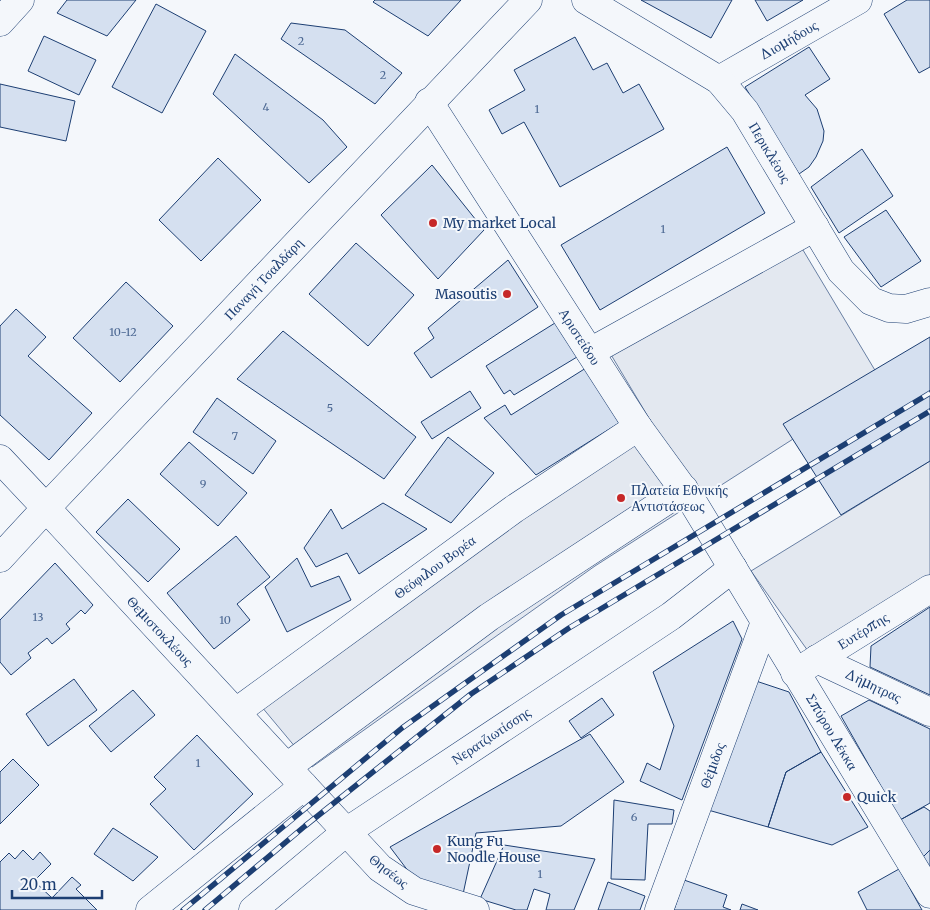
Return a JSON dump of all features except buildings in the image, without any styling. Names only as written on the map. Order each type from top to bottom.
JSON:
[{"type":"street","points":[[0,22],[20,0]]},
{"type":"street","name":"Παναγή Τσαλδάρη","points":[[0,558],[429,102],[528,0]]},
{"type":"street","name":"Περικλέους","points":[[586,0],[719,80],[745,111],[842,272],[871,301],[889,308],[906,309],[930,302]]},
{"type":"street","name":"Διομήδους","points":[[719,80],[858,0]]},
{"type":"street","name":"Αριστείδου","points":[[429,102],[638,427],[684,490],[733,568]]},
{"type":"street","points":[[590,352],[815,227]]},
{"type":"street","name":"Θεόφιλου Βορέα","points":[[236,712],[514,509],[638,427]]},
{"type":"street","name":"Θεμιστοκλέους","points":[[0,459],[304,785]]},
{"type":"street","points":[[150,910],[304,785],[489,617],[684,490]]},
{"type":"street","name":"Σπύρου Λέκκα","points":[[733,568],[765,622],[806,666],[930,894]]},
{"type":"street","name":"Νερατζιωτίσσης","points":[[254,910],[346,832],[671,616],[733,568]]},
{"type":"street","name":"Ευτέρπης","points":[[806,666],[930,589]]},
{"type":"street","name":"Θέμιδος","points":[[659,910],[765,622]]},
{"type":"street","name":"Δήμητρας","points":[[806,666],[930,712]]},
{"type":"street","name":"Θησέως","points":[[304,785],[380,868],[414,891],[475,910]]},
{"type":"shaded area","name":"Πλατεία Εθνικής Αντιστάσεως","points":[[797,240],[882,382],[595,566],[312,767],[261,706],[653,425],[607,348]]},
{"type":"shaded area","points":[[930,461],[930,575],[808,651],[751,571]]},
{"type":"railway","points":[[183,910],[402,728],[561,615],[930,393]]},
{"type":"railway","points":[[205,910],[305,826],[471,694],[569,628],[930,411]]},
{"type":"place","name":"My market Local","points":[[433,223]]},
{"type":"place","name":"Masoutis","points":[[507,294]]},
{"type":"place","name":"Πλατεία Εθνικής Αντιστάσεως","points":[[621,498]]},
{"type":"place","name":"Quick","points":[[847,797]]},
{"type":"place","name":"Kung Fu Noodle House","points":[[437,849]]}]
